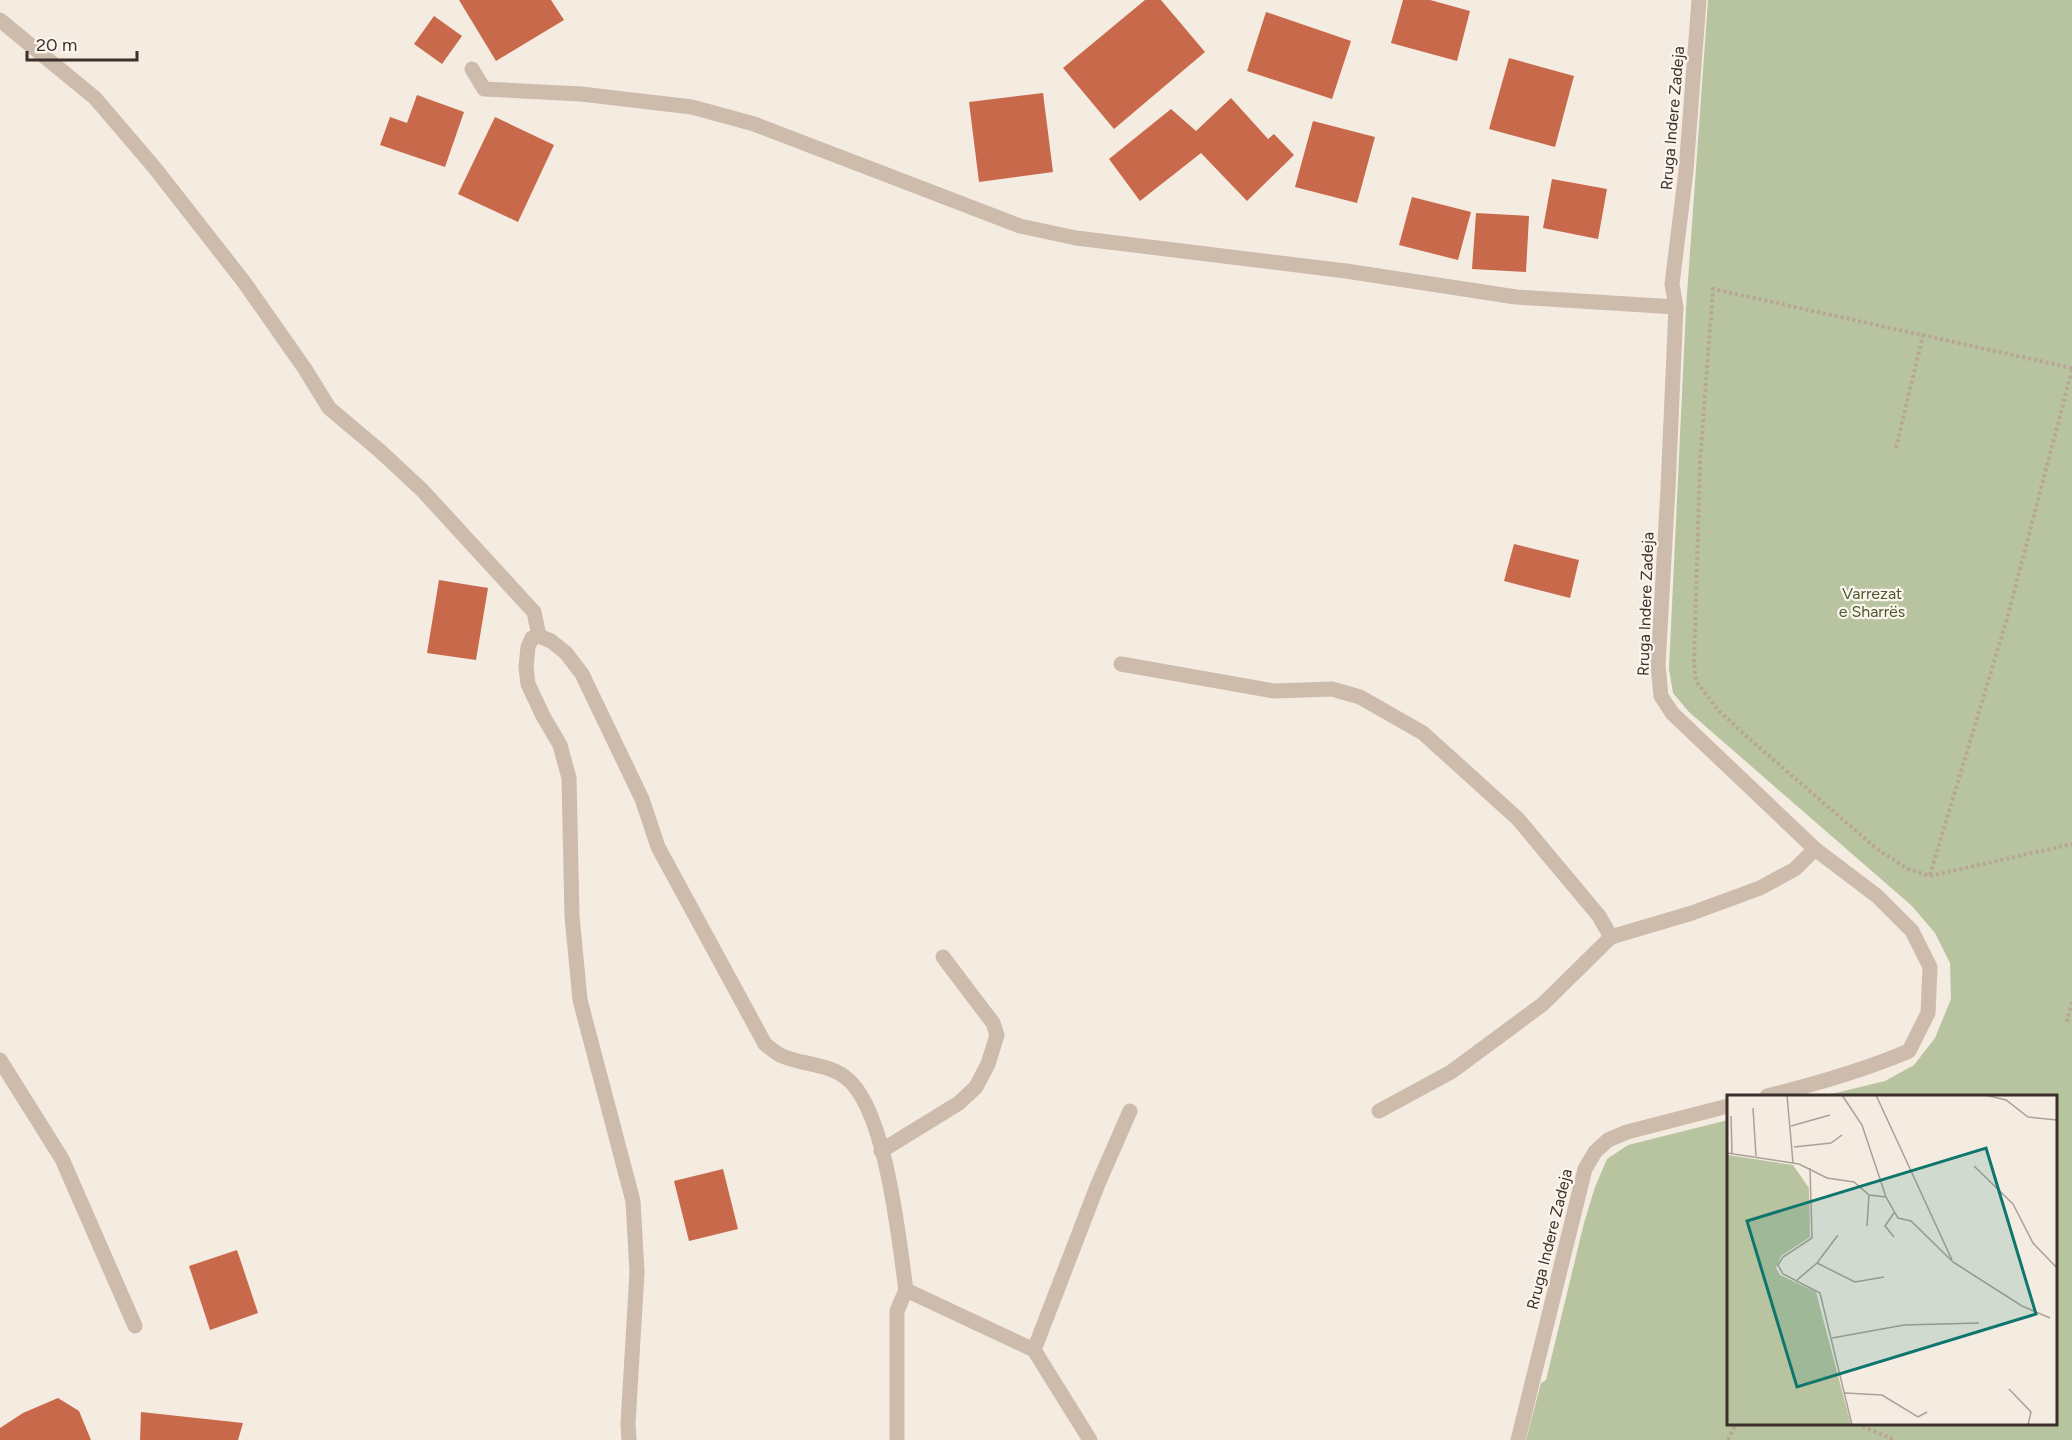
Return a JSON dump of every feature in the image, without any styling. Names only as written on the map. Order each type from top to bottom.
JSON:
[{"type":"street","name":"Rruga Indere Zadeja","points":[[1699,0],[1686,171],[1672,284],[1676,307],[1658,665],[1662,696],[1672,712],[1815,849],[1877,896],[1912,931],[1930,967],[1928,1013],[1909,1051],[1870,1068],[1771,1095]]},
{"type":"street","points":[[0,20],[94,98],[154,166],[244,282],[305,369],[329,408],[380,450],[422,490],[534,612],[539,636]]},
{"type":"street","points":[[472,69],[484,89],[580,94],[682,106],[754,124],[1020,226],[1076,238],[1346,271],[1516,297],[1676,307]]},
{"type":"street","points":[[629,1440],[637,1272],[633,1201],[580,1000],[572,916],[569,778],[560,745],[533,698],[526,667],[528,647],[532,638],[539,636],[552,641],[566,653],[582,674],[642,799],[658,847],[765,1044],[779,1055],[829,1068],[846,1078],[864,1098],[893,1196],[906,1290],[897,1311],[897,1440]]},
{"type":"street","points":[[1121,664],[1274,691],[1332,689],[1360,697],[1423,733],[1518,819],[1599,916],[1611,937]]},
{"type":"street","points":[[1379,1110],[1451,1072],[1543,1004],[1611,937],[1692,913],[1760,888],[1795,869],[1815,849]]},
{"type":"street","points":[[881,1151],[959,1103],[976,1087],[988,1064],[997,1035],[993,1023],[943,957]]},
{"type":"street","points":[[0,1060],[62,1159],[135,1326]]},
{"type":"street","name":"Rruga Indere Zadeja","points":[[1518,1440],[1585,1169],[1595,1152],[1608,1140],[1627,1132],[1727,1106]]},
{"type":"street","points":[[1034,1350],[1098,1184],[1130,1111]]},
{"type":"street","points":[[906,1290],[1034,1350],[1090,1440]]},
{"type":"path","points":[[1930,876],[2008,615],[2072,369],[1713,289],[1700,462],[1694,664],[1696,681],[1718,710],[1754,743],[1877,849],[1908,869],[1930,876],[2072,844]]},
{"type":"path","points":[[1896,448],[1923,335]]},
{"type":"path","points":[[2072,1002],[2067,1020],[2072,1020]]},
{"type":"path","points":[[1728,1440],[1736,1425]]},
{"type":"path","points":[[1859,1425],[1895,1440]]},
{"type":"green space","name":"Varrezat e Sharrës","points":[[1708,0],[2072,0],[2072,1440],[1526,1440],[1541,1383],[1546,1380],[1584,1223],[1595,1187],[1607,1159],[1628,1145],[1727,1120],[1727,1425],[2057,1425],[2057,1095],[1827,1095],[1885,1081],[1914,1065],[1935,1038],[1951,999],[1950,963],[1935,933],[1912,906],[1689,712],[1673,693],[1669,669],[1686,308]]},
{"type":"building","points":[[459,0],[551,0],[564,20],[496,61]]},
{"type":"building","points":[[1145,0],[1161,0],[1205,52],[1114,129],[1063,68]]},
{"type":"building","points":[[1403,0],[1430,0],[1470,11],[1457,61],[1391,43]]},
{"type":"building","points":[[1266,12],[1351,41],[1332,99],[1247,71]]},
{"type":"building","points":[[434,16],[462,36],[442,64],[414,44]]},
{"type":"building","points":[[1509,58],[1574,76],[1555,147],[1489,129]]},
{"type":"building","points":[[1043,93],[1053,172],[979,182],[969,102]]},
{"type":"building","points":[[417,95],[464,112],[445,167],[380,145],[390,117],[407,123]]},
{"type":"building","points":[[1231,98],[1268,139],[1274,134],[1294,155],[1247,201],[1201,153],[1140,201],[1109,159],[1171,109],[1196,131]]},
{"type":"building","points":[[495,117],[554,145],[518,222],[458,194]]},
{"type":"building","points":[[1313,121],[1375,137],[1357,203],[1295,187]]},
{"type":"building","points":[[1552,179],[1607,189],[1598,239],[1543,228]]},
{"type":"building","points":[[1412,197],[1471,212],[1458,260],[1399,245]]},
{"type":"building","points":[[1476,213],[1529,216],[1526,272],[1472,269]]},
{"type":"building","points":[[1514,544],[1579,560],[1570,598],[1504,581]]},
{"type":"building","points":[[439,580],[488,588],[476,660],[427,653]]},
{"type":"building","points":[[723,1169],[738,1229],[689,1241],[674,1181]]},
{"type":"building","points":[[237,1250],[258,1313],[210,1330],[189,1266]]},
{"type":"building","points":[[58,1398],[79,1411],[91,1440],[0,1440],[0,1428],[23,1413]]},
{"type":"building","points":[[141,1412],[243,1423],[238,1440],[140,1440]]}]
